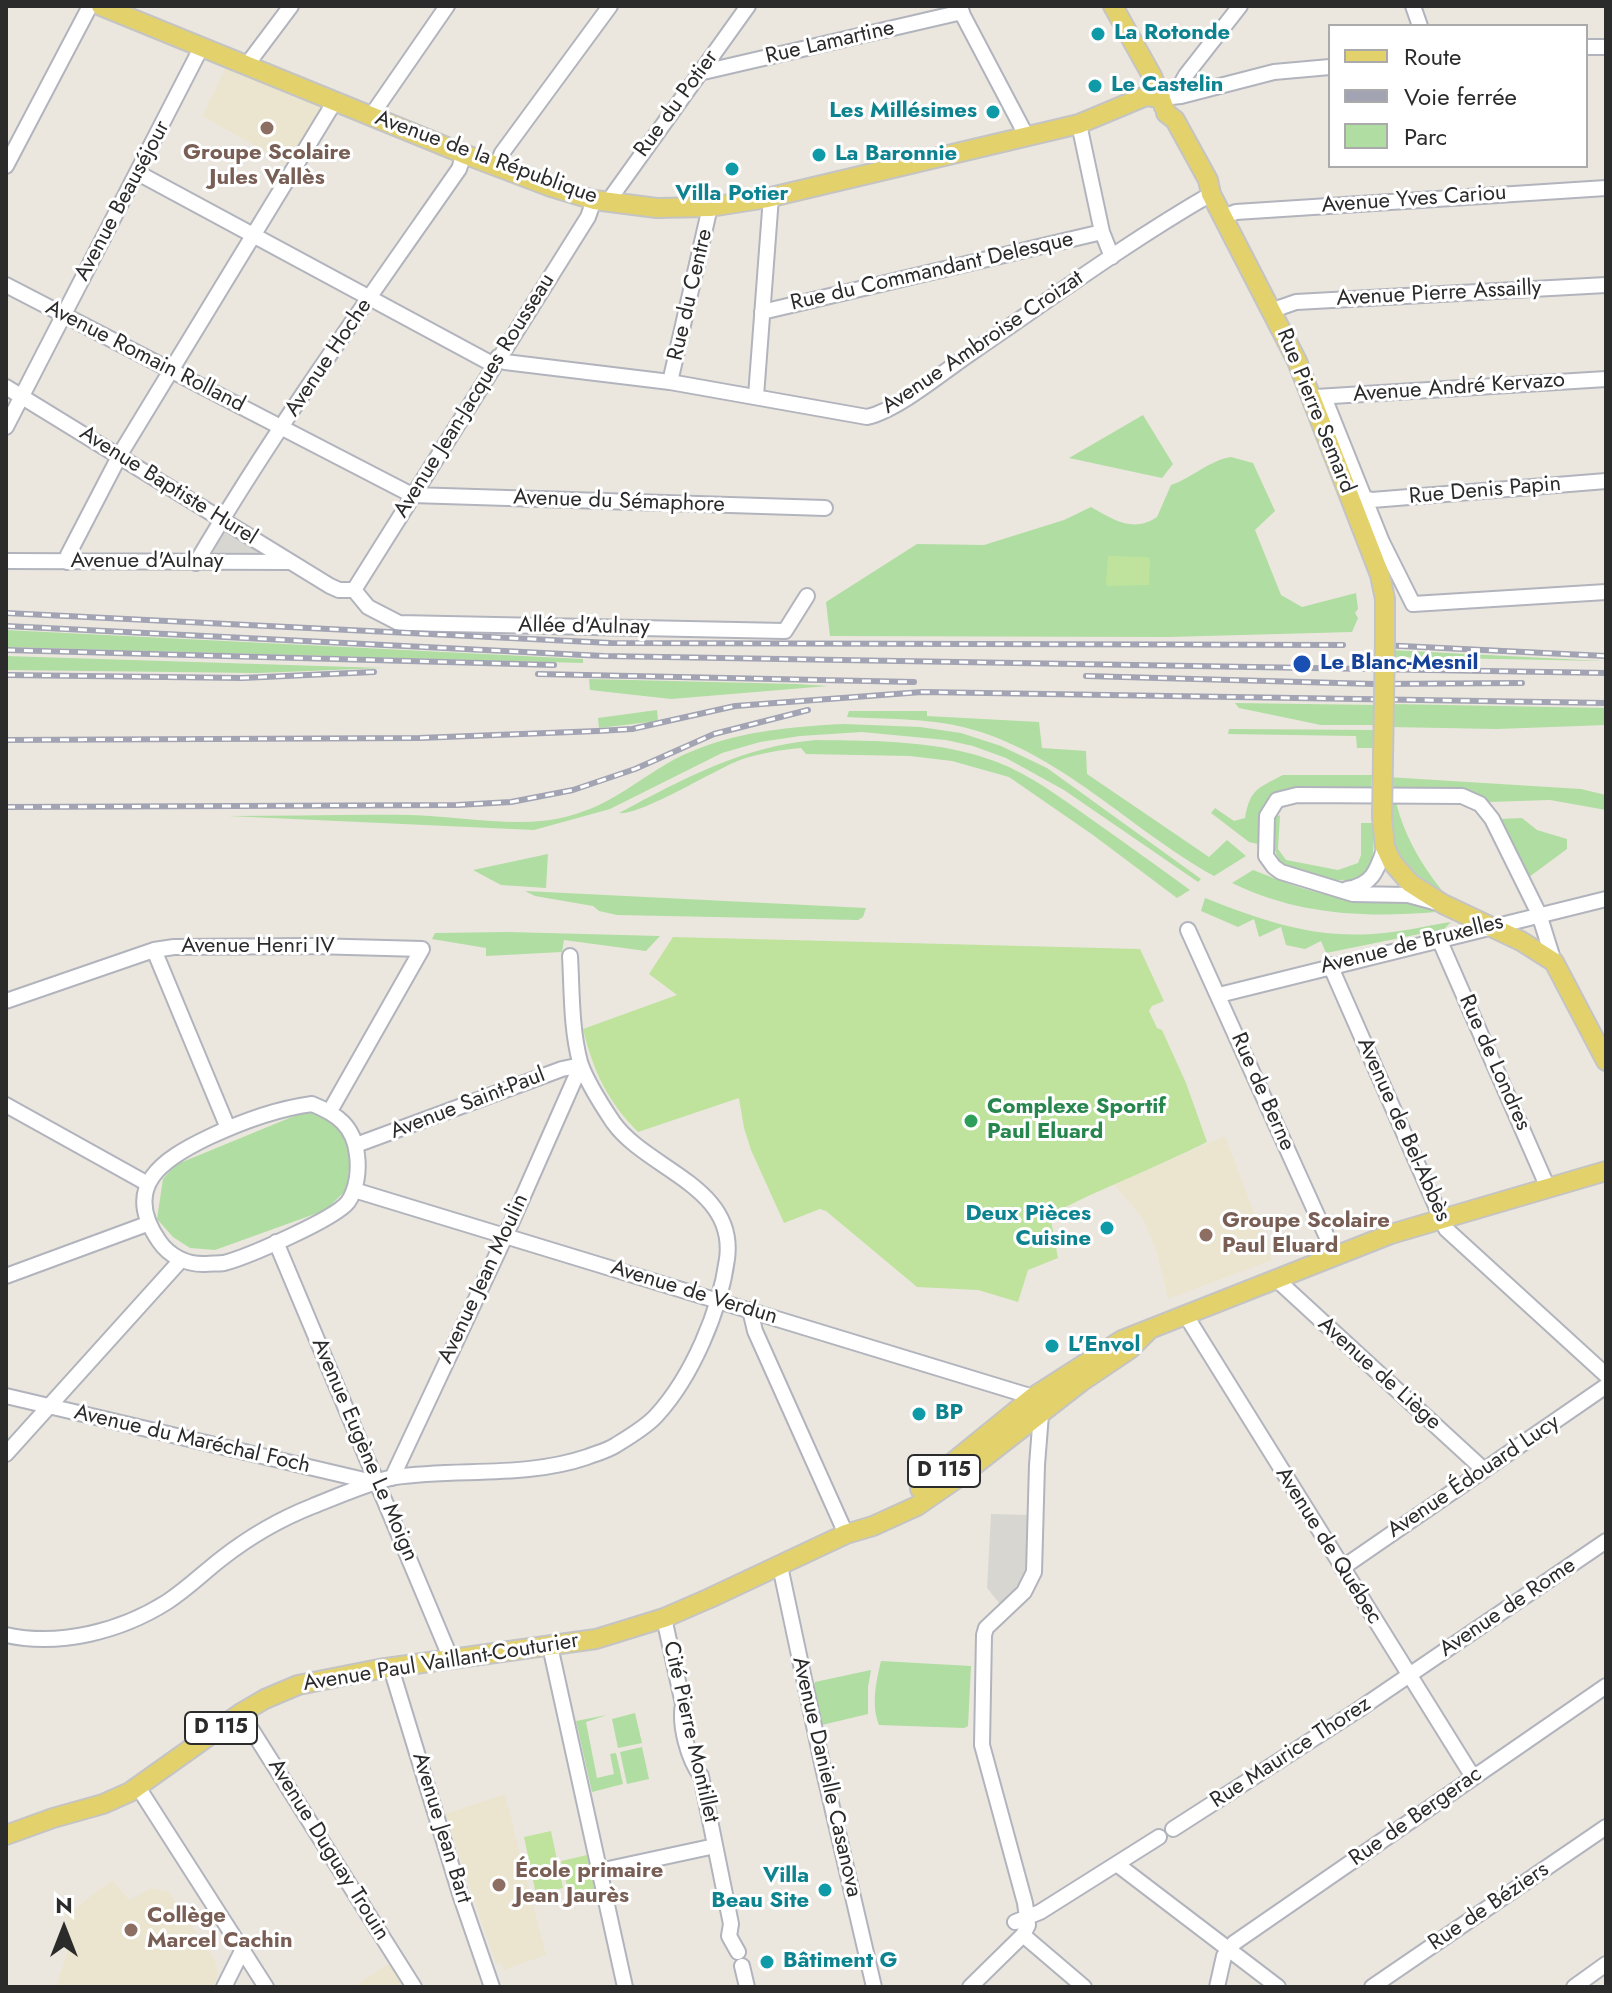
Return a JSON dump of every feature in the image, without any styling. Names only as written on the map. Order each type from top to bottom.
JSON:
[{"type":"main road","name":"Avenue de la République","points":[[101,6],[496,167],[600,201],[657,208],[710,207],[771,197],[1079,124],[1119,108],[1135,110],[1161,103]]},
{"type":"main road","name":"Rue Pierre Semard","points":[[1113,6],[1161,103],[1178,125],[1208,180],[1211,194],[1318,397],[1380,575],[1385,599],[1382,817],[1385,847]]},
{"type":"main road","points":[[1385,847],[1392,862],[1410,883],[1443,904],[1521,941],[1554,962],[1606,1061]]},
{"type":"main road","name":"Avenue Paul Vaillant-Couturier","points":[[6,1835],[103,1804],[138,1787],[241,1713],[298,1685],[391,1668],[596,1639],[664,1618],[846,1534],[935,1479],[1122,1340],[1335,1255],[1441,1218],[1606,1171]]},
{"type":"main road","name":"Avenue Paul Vaillant-Couturier","points":[[846,1534],[873,1526],[917,1506],[1021,1428],[1037,1406],[1081,1382],[1130,1349],[1150,1329]]},
{"type":"street","points":[[6,166],[90,6]]},
{"type":"street","points":[[249,67],[252,58],[291,6]]},
{"type":"street","points":[[371,116],[447,6]]},
{"type":"street","points":[[496,167],[502,153],[610,6]]},
{"type":"street","name":"Rue du Potier","points":[[600,201],[748,6]]},
{"type":"street","points":[[1181,96],[1181,84],[1186,75],[1240,6]]},
{"type":"street","points":[[960,9],[1027,137]]},
{"type":"street","name":"Rue Lamartine","points":[[699,73],[960,9]]},
{"type":"street","points":[[1588,47],[1606,39]]},
{"type":"street","points":[[1588,47],[1606,47]]},
{"type":"street","name":"Avenue Beauséjour","points":[[6,427],[201,48]]},
{"type":"street","points":[[1161,103],[1263,74],[1328,67]]},
{"type":"street","points":[[67,562],[119,456],[335,101]]},
{"type":"street","points":[[1079,124],[1102,232],[1112,257]]},
{"type":"street","name":"Avenue Hoche","points":[[196,563],[369,298],[459,169],[464,154]]},
{"type":"street","name":"Avenue Ambroise Croizat","points":[[138,173],[369,298],[496,361],[670,382],[867,417],[879,414],[1211,194]]},
{"type":"street","name":"Avenue Yves Cariou","points":[[1223,217],[1236,212],[1606,188]]},
{"type":"street","points":[[756,396],[771,197]]},
{"type":"street","name":"Avenue Jean-Jacques Rousseau","points":[[354,590],[600,201]]},
{"type":"street","name":"Rue du Centre","points":[[670,382],[710,207]]},
{"type":"street","name":"Rue du Commandant Delesque","points":[[762,312],[1102,232]]},
{"type":"street","name":"Avenue Romain Rolland","points":[[6,285],[412,495]]},
{"type":"street","name":"Avenue Pierre Assailly","points":[[1273,310],[1296,302],[1606,285]]},
{"type":"street","name":"Avenue André Kervazo","points":[[1318,397],[1606,379]]},
{"type":"street","name":"Avenue Baptiste Hurel","points":[[6,387],[330,586],[339,590],[354,590]]},
{"type":"street","name":"Rue Pierre Semard","points":[[1318,397],[1413,604],[1606,592]]},
{"type":"street","name":"Rue Denis Papin","points":[[1364,498],[1372,500],[1606,481]]},
{"type":"street","name":"Avenue du Sémaphore","points":[[412,495],[825,508]]},
{"type":"street","name":"Avenue d'Aulnay","points":[[6,561],[289,562]]},
{"type":"street","name":"Allée d'Aulnay","points":[[354,590],[368,607],[399,623],[785,631],[807,596]]},
{"type":"street","points":[[1443,904],[1408,895],[1364,895],[1281,872],[1270,862],[1265,849],[1267,816],[1277,800],[1297,795],[1462,796],[1474,800],[1492,819],[1539,914],[1554,962]]},
{"type":"street","points":[[1339,890],[1361,887],[1367,882],[1373,876],[1385,847]]},
{"type":"street","name":"Avenue de Bruxelles","points":[[1219,995],[1606,899]]},
{"type":"street","name":"Rue de Berne","points":[[1188,930],[1335,1255]]},
{"type":"street","name":"Rue de Londres","points":[[1439,939],[1548,1188]]},
{"type":"street","name":"Avenue Henri IV","points":[[6,1001],[154,950],[174,947],[422,949],[330,1111]]},
{"type":"street","points":[[154,950],[228,1128]]},
{"type":"street","points":[[6,1635],[39,1639],[75,1637],[132,1621],[168,1601],[247,1540],[353,1485],[392,1478],[508,1472],[574,1461],[612,1448],[654,1419],[693,1364],[717,1300],[728,1256],[724,1226],[703,1192],[630,1140],[614,1122],[581,1065],[573,1024],[570,956]]},
{"type":"street","name":"Avenue de Bel-Abbès","points":[[1330,965],[1446,1229],[1606,1375]]},
{"type":"street","name":"Avenue Saint-Paul","points":[[356,1145],[562,1069],[581,1065]]},
{"type":"street","name":"Avenue Jean Moulin","points":[[392,1478],[505,1237],[581,1065]]},
{"type":"street","points":[[312,1104],[330,1111],[349,1128],[356,1145],[358,1166],[354,1190],[348,1202],[330,1218],[224,1263],[198,1264],[181,1260],[164,1248],[147,1224],[144,1205],[148,1184],[169,1158],[254,1117],[312,1104]]},
{"type":"street","points":[[6,1105],[148,1184]]},
{"type":"street","name":"Avenue de Verdun","points":[[354,1190],[750,1310],[1037,1406]]},
{"type":"street","points":[[6,1276],[147,1224]]},
{"type":"street","name":"Avenue Eugène Le Moign","points":[[276,1242],[451,1659]]},
{"type":"street","points":[[6,1454],[181,1260]]},
{"type":"street","name":"Avenue de Liège","points":[[1275,1278],[1484,1470]]},
{"type":"street","points":[[750,1310],[755,1331],[846,1534]]},
{"type":"street","name":"Avenue de Québec","points":[[1185,1314],[1473,1777]]},
{"type":"street","name":"Avenue Édouard Lucy","points":[[1342,1568],[1606,1386]]},
{"type":"street","name":"Avenue du Maréchal Foch","points":[[6,1396],[353,1485]]},
{"type":"street","points":[[1037,1406],[1035,1560],[1031,1582],[1024,1592],[986,1628],[982,1745],[1013,1863],[1019,1927],[1084,1987]]},
{"type":"street","points":[[1021,1428],[1037,1465]]},
{"type":"street","name":"Avenue de Rome","points":[[1409,1676],[1606,1541]]},
{"type":"street","name":"Avenue Danielle Casanova","points":[[780,1566],[874,1987]]},
{"type":"street","name":"Cité Pierre Montillet","points":[[664,1618],[693,1766],[701,1776],[731,1924],[729,1936],[740,1959],[747,1987]]},
{"type":"street","points":[[550,1646],[625,1987]]},
{"type":"street","name":"Avenue Jean Bart","points":[[391,1668],[492,1987]]},
{"type":"street","name":"Rue Maurice Thorez","points":[[1173,1829],[1409,1676]]},
{"type":"street","name":"Rue de Bergerac","points":[[1227,1949],[1606,1686]]},
{"type":"street","name":"Avenue Duguay Trouin","points":[[241,1713],[414,1987]]},
{"type":"street","points":[[138,1787],[266,1987]]},
{"type":"street","name":"Rue de Béziers","points":[[1372,1987],[1606,1827]]},
{"type":"street","points":[[970,1987],[1019,1927],[1159,1837]]},
{"type":"street","name":"Cité Pierre Montillet","points":[[599,1871],[715,1846]]},
{"type":"street","points":[[1118,1865],[1278,1987]]},
{"type":"street","points":[[1217,1987],[1227,1949]]},
{"type":"street","points":[[224,1987],[242,1951]]},
{"type":"street","points":[[1574,1987],[1606,1964]]},
{"type":"shaded area","name":"Groupe Scolaire Jules Vallès","points":[[226,67],[322,106],[287,164],[202,116]]},
{"type":"shaded area","points":[[227,529],[260,548],[262,557],[209,557],[207,551]]},
{"type":"shaded area","name":"Groupe Scolaire Paul Eluard","points":[[1225,1136],[1272,1260],[1168,1299],[1157,1253],[1142,1217],[1113,1184]]},
{"type":"shaded area","points":[[991,1514],[1030,1515],[1029,1572],[1020,1588],[1000,1604],[987,1588]]},
{"type":"shaded area","name":"École primaire Jean Jaurès","points":[[505,1794],[546,1955],[504,1970],[501,1962],[496,1964],[445,1814]]},
{"type":"shaded area","name":"Collège Marcel Cachin","points":[[112,1880],[129,1900],[151,1888],[169,1892],[215,1960],[218,1975],[213,1987],[56,1987],[69,1946],[66,1915]]},
{"type":"shaded area","points":[[391,1962],[407,1987],[353,1987]]},
{"type":"green space","points":[[1143,415],[1173,464],[1162,478],[1069,458]]},
{"type":"green space","points":[[1231,457],[1253,463],[1275,511],[1255,530],[1281,595],[1302,607],[1356,593],[1358,609],[1355,613],[1358,618],[1352,632],[1168,637],[830,636],[826,602],[917,544],[984,545],[1064,520],[1091,507],[1124,523],[1148,522],[1157,517],[1171,485]]},
{"type":"green space","points":[[1108,556],[1148,557],[1149,585],[1108,586]]},
{"type":"green space","points":[[6,630],[583,659],[583,663],[6,647]]},
{"type":"green space","points":[[1391,650],[1603,661],[1391,657]]},
{"type":"green space","points":[[6,656],[383,668],[258,673],[6,670]]},
{"type":"green space","points":[[589,679],[828,686],[671,699],[590,690]]},
{"type":"green space","points":[[1235,703],[1375,705],[1376,725],[1321,725],[1239,708]]},
{"type":"green space","points":[[1390,704],[1606,708],[1606,725],[1497,729],[1390,727]]},
{"type":"green space","points":[[657,710],[658,721],[599,728],[598,718]]},
{"type":"green space","points":[[849,711],[927,711],[927,716],[1039,722],[1042,748],[1086,751],[1087,774],[1209,857],[1227,840],[1246,856],[1214,876],[1063,772],[998,738],[935,722],[847,717]]},
{"type":"green space","points":[[844,724],[920,727],[961,733],[1001,746],[1047,768],[1201,879],[1198,882],[1064,790],[1006,758],[946,740],[862,732],[760,742],[722,753],[610,809],[534,830],[228,816],[410,815],[506,822],[544,821],[577,814],[603,803],[663,766],[705,746],[774,730]]},
{"type":"green space","points":[[1229,729],[1375,730],[1373,748],[1357,748],[1356,736],[1228,734]]},
{"type":"green space","points":[[816,740],[931,746],[997,762],[1046,788],[1190,890],[1177,898],[1009,777],[952,761],[910,756],[806,754],[801,748],[778,751],[740,760],[660,800],[619,813],[738,757],[789,743]]},
{"type":"green space","points":[[1283,775],[1372,775],[1371,788],[1292,788],[1277,792],[1261,814],[1258,844],[1249,842],[1211,813],[1215,808],[1234,821],[1245,818],[1256,790]]},
{"type":"green space","points":[[1387,777],[1581,789],[1606,795],[1606,810],[1550,800],[1488,802],[1474,792],[1388,788]]},
{"type":"green space","points":[[1388,802],[1396,802],[1417,854],[1450,900],[1415,878],[1398,860],[1391,840]]},
{"type":"green space","points":[[1280,815],[1278,849],[1286,860],[1338,870],[1358,863],[1361,823],[1374,823],[1369,869],[1353,880],[1340,880],[1313,875],[1280,861],[1274,840],[1276,817]]},
{"type":"green space","points":[[1522,818],[1537,830],[1567,839],[1567,849],[1525,880],[1499,819]]},
{"type":"green space","points":[[548,854],[546,888],[501,885],[473,870]]},
{"type":"green space","points":[[1253,870],[1322,893],[1400,899],[1437,912],[1358,914],[1307,908],[1257,894],[1232,883]]},
{"type":"green space","points":[[525,891],[866,908],[863,917],[858,920],[617,915],[599,911],[593,906],[535,896]]},
{"type":"green space","points":[[1205,898],[1292,927],[1336,934],[1384,933],[1451,922],[1444,929],[1326,953],[1321,941],[1305,949],[1286,945],[1281,927],[1259,937],[1254,919],[1238,927],[1201,911]]},
{"type":"green space","points":[[435,933],[660,936],[646,951],[564,940],[562,952],[486,956],[486,948],[432,939]]},
{"type":"green space","name":"Complexe Sportif Paul Eluard","points":[[673,937],[1140,949],[1164,1001],[1152,1006],[1149,1011],[1157,1028],[1162,1030],[1186,1083],[1207,1142],[1050,1215],[1058,1258],[1028,1270],[1018,1302],[978,1290],[917,1287],[826,1211],[820,1209],[784,1223],[751,1150],[739,1098],[638,1132],[618,1109],[597,1072],[583,1029],[677,995],[649,974]]},
{"type":"green space","points":[[304,1112],[324,1113],[334,1118],[346,1135],[347,1189],[326,1210],[215,1250],[190,1248],[173,1237],[157,1219],[163,1179],[175,1165]]},
{"type":"green space","points":[[881,1661],[971,1666],[968,1726],[879,1725],[875,1701]]},
{"type":"green space","points":[[871,1670],[868,1714],[822,1725],[813,1686],[815,1682]]},
{"type":"green space","points":[[635,1713],[642,1743],[618,1748],[612,1719]]},
{"type":"green space","points":[[607,1715],[586,1722],[597,1778],[614,1774],[610,1754],[616,1753],[623,1784],[592,1792],[576,1721]]},
{"type":"green space","points":[[642,1747],[649,1779],[627,1784],[620,1752]]},
{"type":"green space","points":[[551,1831],[563,1888],[536,1894],[524,1837]]},
{"type":"green space","points":[[587,1855],[596,1897],[571,1903],[561,1861]]},
{"type":"railway","points":[[6,613],[611,643],[1343,645]]},
{"type":"railway","points":[[6,626],[604,656],[1606,673]]},
{"type":"railway","points":[[1381,645],[1606,656]]},
{"type":"railway","points":[[6,650],[554,665]]},
{"type":"railway","points":[[6,675],[242,678],[374,672]]},
{"type":"railway","points":[[538,674],[914,682]]},
{"type":"railway","points":[[1086,676],[1375,684],[1522,683]]},
{"type":"railway","points":[[6,740],[419,738],[598,731],[632,729],[735,706],[922,692],[1606,703]]},
{"type":"railway","points":[[6,807],[457,805],[511,802],[573,790],[635,769],[714,734],[808,710]]},
{"type":"place","name":"La Rotonde","points":[[1098,34]]},
{"type":"place","name":"Le Castelin","points":[[1095,86]]},
{"type":"place","name":"Les Millésimes","points":[[993,112]]},
{"type":"place","name":"Groupe Scolaire Jules Vallès","points":[[267,128]]},
{"type":"place","name":"La Baronnie","points":[[819,155]]},
{"type":"place","name":"Villa Potier","points":[[732,169]]},
{"type":"place","name":"Le Blanc-Mesnil","points":[[1302,664]]},
{"type":"place","name":"Complexe Sportif Paul Eluard","points":[[971,1121]]},
{"type":"place","name":"Deux Pièces Cuisine","points":[[1107,1228]]},
{"type":"place","name":"Groupe Scolaire Paul Eluard","points":[[1206,1235]]},
{"type":"place","name":"L'Envol","points":[[1052,1346]]},
{"type":"place","name":"BP","points":[[919,1414]]},
{"type":"place","name":"École primaire Jean Jaurès","points":[[499,1885]]},
{"type":"place","name":"Villa Beau Site","points":[[825,1890]]},
{"type":"place","name":"Collège Marcel Cachin","points":[[131,1930]]},
{"type":"place","name":"Bâtiment G","points":[[767,1962]]}]
